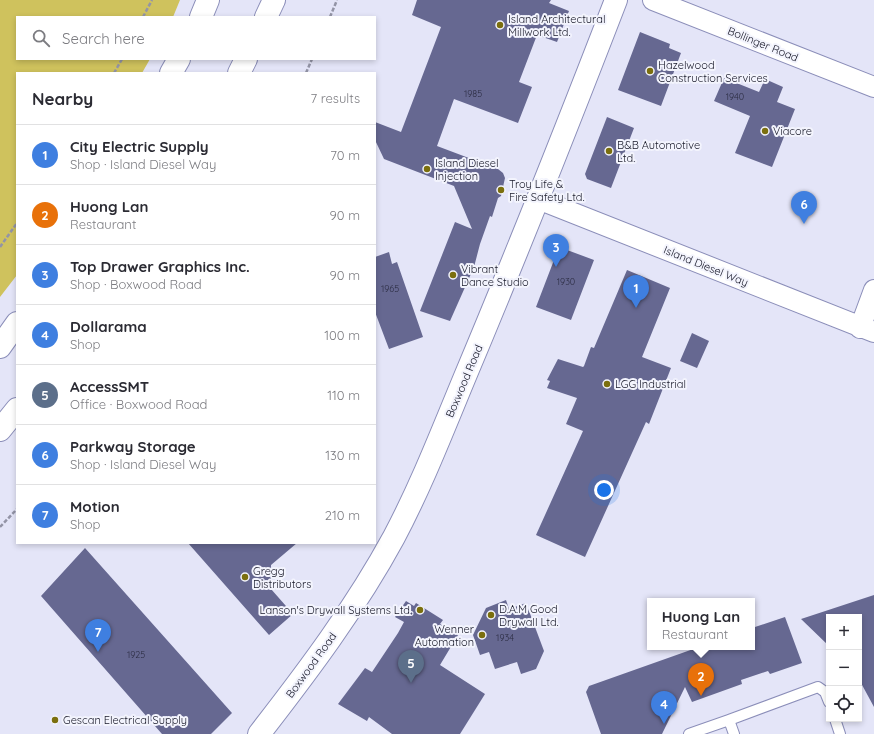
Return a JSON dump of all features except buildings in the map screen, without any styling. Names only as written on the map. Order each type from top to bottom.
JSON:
[{"type":"main road","points":[[201,16],[208,0]]},
{"type":"main road","points":[[266,16],[274,0]]},
{"type":"main road","name":"Boxwood Road","points":[[259,734],[317,659],[364,588],[393,538],[428,467],[538,200],[616,0]]},
{"type":"main road","points":[[172,72],[178,60]]},
{"type":"main road","points":[[240,72],[246,60]]},
{"type":"main road","points":[[0,348],[16,324]]},
{"type":"main road","points":[[0,430],[16,410]]},
{"type":"street","name":"Bollinger Road","points":[[653,0],[874,88]]},
{"type":"street","name":"Island Diesel Way","points":[[538,200],[867,330]]},
{"type":"street","points":[[867,330],[874,290]]},
{"type":"lane","points":[[689,734],[818,687],[826,694]]},
{"type":"lane","points":[[729,720],[734,734]]},
{"type":"lane","points":[[836,722],[840,734]]},
{"type":"path","points":[[144,16],[152,0]]},
{"type":"path","points":[[330,16],[337,0]]},
{"type":"path","points":[[115,72],[121,60]]},
{"type":"path","points":[[306,72],[312,60]]},
{"type":"path","points":[[0,247],[16,224]]},
{"type":"path","points":[[0,527],[16,510]]},
{"type":"shaded area","points":[[0,0],[180,0],[173,16],[16,16],[16,60],[149,60],[143,72],[16,72],[16,276],[0,297]]},
{"type":"place","name":"Island Architectural Millwork Ltd.","points":[[500,25]]},
{"type":"place","name":"Hazelwood Construction Services","points":[[650,71]]},
{"type":"place","name":"Viacore","points":[[765,131]]},
{"type":"place","name":"B&B Automotive Ltd.","points":[[609,151]]},
{"type":"place","name":"Island Diesel Injection","points":[[427,169]]},
{"type":"place","name":"Troy Life & Fire Safety Ltd.","points":[[501,190]]},
{"type":"place","name":"Parkway Storage","points":[[804,224]]},
{"type":"place","name":"Top Drawer Graphics Inc.","points":[[556,267]]},
{"type":"place","name":"Vibrant Dance Studio","points":[[453,275]]},
{"type":"place","name":"City Electric Supply","points":[[636,308]]},
{"type":"place","name":"LGG Industrial","points":[[607,384]]},
{"type":"place","name":"Gregg Distributors","points":[[245,577]]},
{"type":"place","name":"Lanson's Drywall Systems Ltd.","points":[[420,610]]},
{"type":"place","name":"D.A.M Good Drywall Ltd.","points":[[491,615]]},
{"type":"place","name":"Wenner Automation","points":[[482,635]]},
{"type":"place","name":"Motion","points":[[98,652]]},
{"type":"place","name":"AccessSMT","points":[[411,683]]},
{"type":"place","name":"Huong Lan","points":[[701,696]]},
{"type":"place","name":"Gescan Electrical Supply","points":[[55,720]]},
{"type":"place","name":"Dollarama","points":[[664,724]]}]
